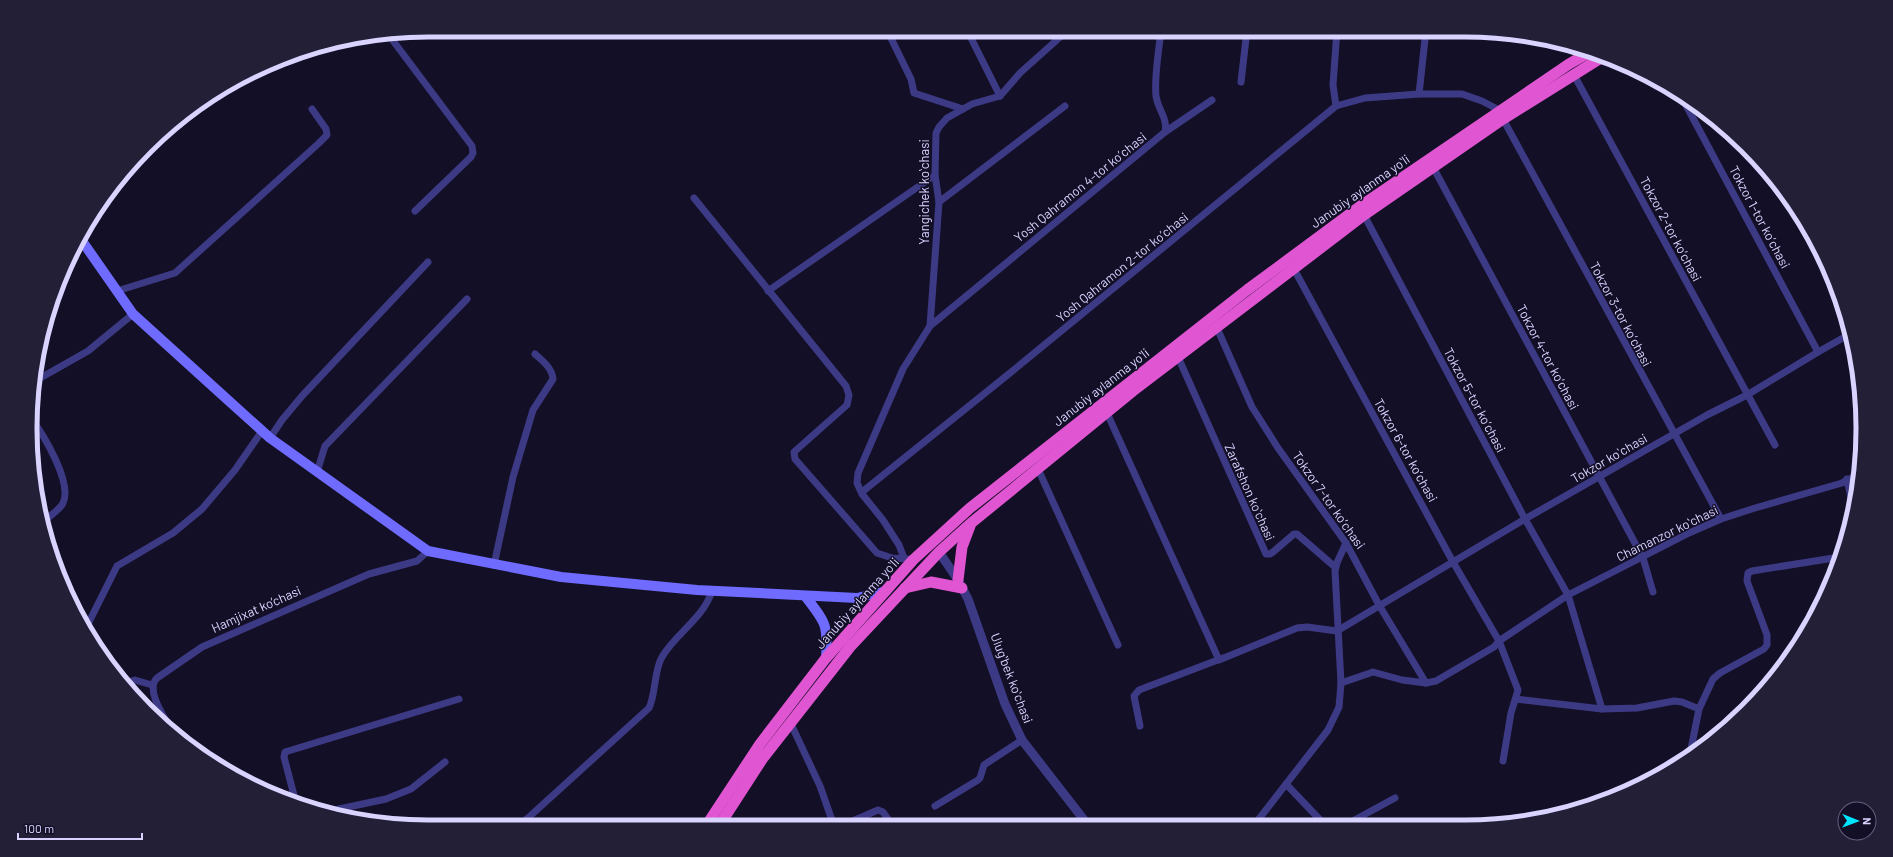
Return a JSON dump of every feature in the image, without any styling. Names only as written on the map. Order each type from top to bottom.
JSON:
[{"type":"highway","name":"Janubiy aylanma yoʻli","points":[[724,820],[763,758],[850,647],[939,552],[970,524],[1020,482],[1108,413],[1133,391],[1364,215],[1433,167],[1569,64],[1583,56]]},
{"type":"highway","name":"Janubiy aylanma yoʻli","points":[[710,820],[760,744],[826,658],[886,591],[908,559],[970,508],[1247,290],[1362,205],[1502,115],[1597,60]]},
{"type":"highway","points":[[904,588],[931,582],[960,584],[962,547],[970,524]]},
{"type":"main road","points":[[84,243],[133,314],[262,431],[428,551],[561,577],[712,591],[857,598],[886,591]]},
{"type":"main road","points":[[805,596],[823,619],[827,638],[826,658]]},
{"type":"street","points":[[890,37],[911,79],[914,92],[963,109]]},
{"type":"street","points":[[970,37],[1000,96],[1020,73],[1060,37]]},
{"type":"street","name":"Yosh Qahramon 4-tor koʼchasi","points":[[930,326],[1166,132],[1166,121],[1157,103],[1156,92],[1160,37]]},
{"type":"street","points":[[1241,82],[1246,37]]},
{"type":"street","points":[[1336,37],[1333,85],[1336,106],[1365,98],[1420,94],[1462,94],[1482,101],[1502,115]]},
{"type":"street","points":[[1420,94],[1425,37]]},
{"type":"street","points":[[392,39],[472,146],[473,150],[471,157],[415,211]]},
{"type":"street","name":"Tokzor 2-tor koʼchasi","points":[[1574,74],[1775,445]]},
{"type":"street","name":"Yangichek koʻchasi","points":[[930,326],[939,202],[935,175],[936,133],[947,118],[972,104],[1000,96]]},
{"type":"street","points":[[1166,132],[1212,100]]},
{"type":"street","points":[[939,202],[1065,106]]},
{"type":"street","name":"Yosh Qahramon 2-tor koʼchasi","points":[[862,492],[1336,106]]},
{"type":"street","name":"Tokzor 1-tor koʼchasi","points":[[1687,106],[1818,352]]},
{"type":"street","points":[[117,290],[175,273],[318,144],[327,135],[326,129],[312,109]]},
{"type":"street","name":"Tokzor 3-tor koʼchasi","points":[[1502,115],[1673,435],[1720,519]]},
{"type":"street","name":"Tokzor 4-tor koʼchasi","points":[[1433,167],[1643,558],[1653,592]]},
{"type":"street","points":[[768,291],[935,175]]},
{"type":"street","points":[[694,198],[846,386],[849,395],[847,405],[794,452],[795,459],[877,553],[892,558],[908,559]]},
{"type":"street","name":"Tokzor 5-tor koʼchasi","points":[[1364,215],[1525,519],[1568,595]]},
{"type":"street","points":[[270,438],[306,390],[428,262]]},
{"type":"street","name":"Tokzor 6-tor koʼchasi","points":[[1294,269],[1453,562],[1499,641]]},
{"type":"street","points":[[317,472],[325,446],[467,299]]},
{"type":"street","points":[[40,378],[88,351],[133,314]]},
{"type":"street","points":[[908,559],[862,492],[857,482],[858,474],[903,369],[930,326]]},
{"type":"street","name":"Tokzor 7-tor koʼchasi","points":[[1217,328],[1252,407],[1278,448],[1346,543],[1426,683]]},
{"type":"street","name":"Tokzor koʻchasi","points":[[1380,604],[1525,519],[1747,395],[1845,337]]},
{"type":"street","points":[[494,565],[513,477],[533,410],[553,379],[552,373],[548,367],[535,354]]},
{"type":"street","name":"Zarafshon koʻchasi","points":[[1178,357],[1263,550],[1266,554],[1270,554],[1294,534],[1297,534],[1335,567]]},
{"type":"street","points":[[1108,413],[1219,660]]},
{"type":"street","points":[[37,428],[57,460],[65,491],[62,504],[48,518]]},
{"type":"street","points":[[88,623],[117,566],[173,533],[202,509],[235,470],[262,431]]},
{"type":"street","points":[[1038,469],[1118,645]]},
{"type":"street","name":"Chamanzor koʻchasi","points":[[1341,683],[1373,672],[1402,680],[1426,683],[1436,681],[1494,647],[1499,641],[1568,595],[1643,558],[1688,533],[1720,519],[1842,483],[1853,477]]},
{"type":"street","points":[[1847,480],[1850,494]]},
{"type":"street","points":[[1258,820],[1328,730],[1335,719],[1339,707],[1341,683],[1337,631],[1335,567],[1346,543]]},
{"type":"street","name":"Hamjixat ko’chasi","points":[[152,685],[156,678],[202,646],[369,574],[417,561],[428,551]]},
{"type":"street","name":"Ulugʻbek koʻchasi","points":[[939,552],[960,584],[975,619],[1005,704],[1022,740],[1084,820]]},
{"type":"street","points":[[1691,747],[1699,709],[1713,679],[1720,673],[1764,649],[1767,645],[1767,635],[1747,581],[1748,573],[1752,571],[1833,558]]},
{"type":"street","points":[[526,820],[649,708],[654,698],[661,658],[708,604],[712,591]]},
{"type":"street","points":[[1568,595],[1602,709]]},
{"type":"street","points":[[1140,726],[1135,701],[1136,693],[1297,628],[1307,627],[1337,631],[1380,604]]},
{"type":"street","points":[[1499,641],[1517,683],[1518,690],[1511,713],[1503,761]]},
{"type":"street","points":[[130,682],[135,680],[152,685],[154,696],[166,719]]},
{"type":"street","points":[[294,796],[284,757],[285,752],[290,749],[459,698]]},
{"type":"street","points":[[1516,699],[1602,709],[1637,708],[1674,701],[1682,702],[1699,709]]},
{"type":"street","points":[[791,724],[820,786],[832,820]]},
{"type":"street","points":[[935,806],[978,780],[984,765],[1022,740]]},
{"type":"street","points":[[338,809],[392,797],[411,789],[445,762]]},
{"type":"street","points":[[1286,784],[1320,820]]},
{"type":"street","points":[[1355,820],[1395,798]]},
{"type":"street","points":[[854,820],[878,810],[883,812],[889,820]]}]
